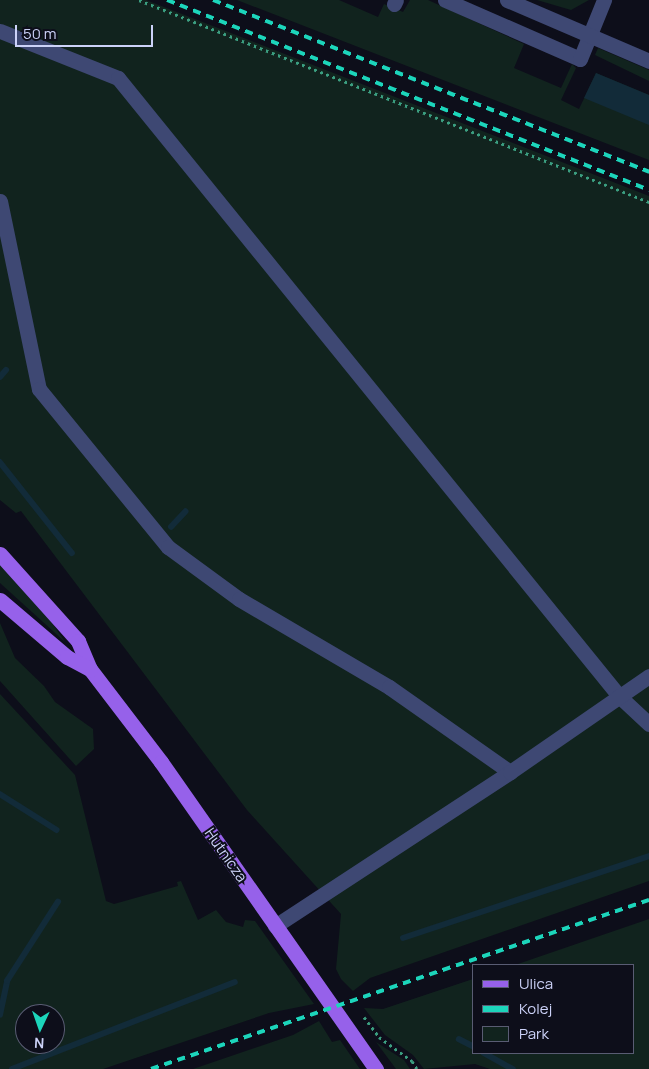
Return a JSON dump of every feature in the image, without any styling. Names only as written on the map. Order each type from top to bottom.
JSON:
[{"type":"main road","name":"Hutnicza","points":[[0,554],[78,641],[90,670],[161,762],[376,1069]]},
{"type":"main road","name":"Hutnicza","points":[[0,600],[67,657],[90,670]]},
{"type":"lane","points":[[446,0],[580,59],[604,0]]},
{"type":"lane","points":[[508,0],[649,62]]},
{"type":"lane","points":[[0,32],[118,78],[619,696],[649,724]]},
{"type":"lane","points":[[0,201],[39,389],[168,547],[239,599],[389,687],[510,772]]},
{"type":"lane","points":[[275,926],[510,772],[649,676]]},
{"type":"path","points":[[139,0],[649,202]]},
{"type":"path","points":[[364,1017],[379,1037],[412,1061],[418,1069]]},
{"type":"green space","points":[[0,0],[146,0],[649,196],[649,881],[370,978],[353,991],[341,979],[336,969],[341,914],[247,810],[21,511],[16,513],[0,500]]},
{"type":"green space","points":[[237,0],[339,0],[378,17],[384,4],[403,12],[410,0],[428,0],[524,44],[514,68],[561,88],[572,64],[576,68],[561,100],[579,109],[596,73],[649,95],[649,160]]},
{"type":"green space","points":[[537,0],[589,0],[571,10]]},
{"type":"green space","points":[[598,48],[649,70],[649,81],[595,55]]},
{"type":"green space","points":[[0,562],[48,617],[65,642],[0,583]]},
{"type":"green space","points":[[0,623],[15,658],[44,686],[55,702],[93,729],[94,749],[76,766],[0,681]]},
{"type":"green space","points":[[0,694],[75,775],[106,901],[114,904],[178,886],[177,882],[181,881],[198,920],[216,910],[226,922],[243,927],[245,920],[255,921],[314,1004],[269,1013],[103,1069],[0,1069]]},
{"type":"green space","points":[[649,919],[649,1069],[490,1069],[475,1064],[424,1069],[413,1055],[385,1035],[364,1008],[383,1009],[472,979],[472,1054],[634,1054],[634,964],[518,964]]},
{"type":"green space","points":[[319,1021],[332,1042],[340,1040],[360,1069],[193,1069],[293,1035]]},
{"type":"green space","points":[[376,1042],[404,1060],[410,1069],[396,1069]]},
{"type":"water","points":[[596,73],[649,95],[649,125],[584,98]]},
{"type":"waterway","points":[[0,377],[6,370]]},
{"type":"waterway","points":[[0,462],[72,553]]},
{"type":"waterway","points":[[171,527],[185,512]]},
{"type":"waterway","points":[[0,794],[57,830]]},
{"type":"waterway","points":[[403,938],[649,856]]},
{"type":"waterway","points":[[0,1015],[7,981],[58,902]]},
{"type":"waterway","points":[[12,1069],[235,982]]},
{"type":"waterway","points":[[459,1039],[472,1046]]},
{"type":"waterway","points":[[486,1054],[513,1069]]},
{"type":"railway","points":[[167,0],[649,190]]},
{"type":"railway","points":[[213,0],[649,172]]},
{"type":"railway","points":[[151,1069],[649,900]]}]
